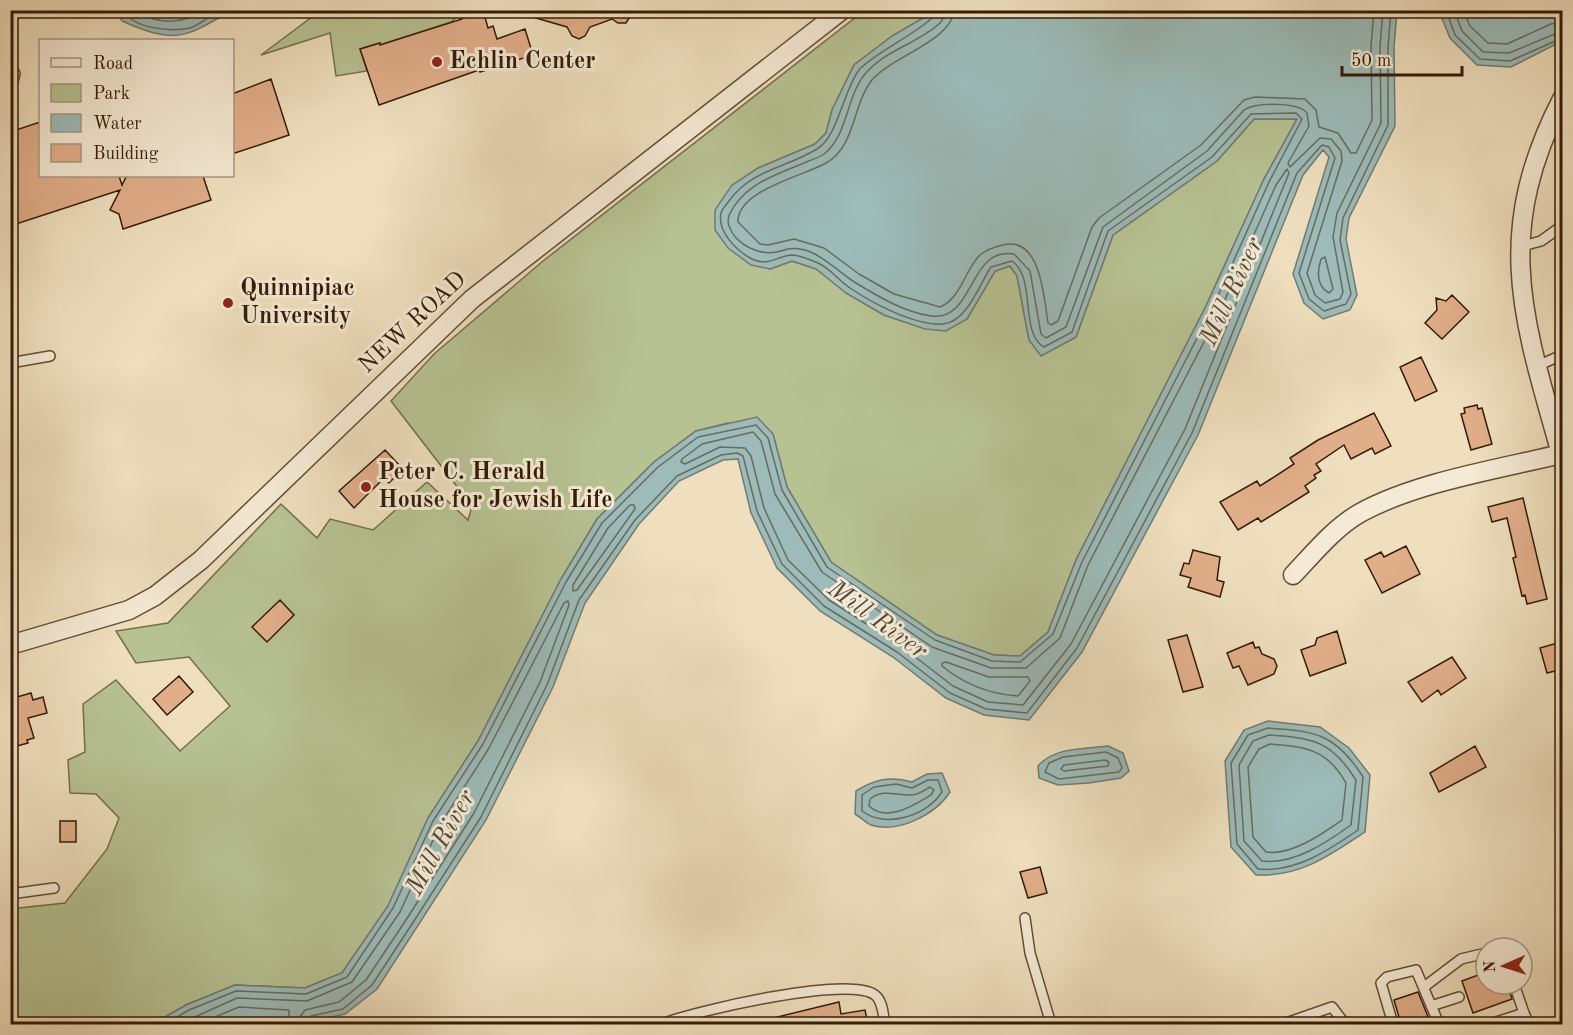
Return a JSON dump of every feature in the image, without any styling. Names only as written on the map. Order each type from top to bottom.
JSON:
[{"type":"street","name":"NEW ROAD","points":[[10,645],[129,610],[171,585],[201,560],[472,299],[833,13]]},
{"type":"street","points":[[1293,575],[1327,539],[1358,514],[1393,497],[1562,456],[1537,366],[1521,290],[1519,247],[1522,213],[1533,167],[1546,132],[1563,99]]},
{"type":"lane","points":[[10,64],[15,74],[10,91]]},
{"type":"lane","points":[[1519,247],[1541,241],[1563,226]]},
{"type":"lane","points":[[10,363],[50,356]]},
{"type":"lane","points":[[1537,366],[1563,356]]},
{"type":"lane","points":[[10,894],[54,888]]},
{"type":"lane","points":[[1025,918],[1030,953],[1051,1024]]},
{"type":"lane","points":[[1424,987],[1461,959],[1474,956]]},
{"type":"lane","points":[[1393,1024],[1381,983],[1387,977],[1416,970],[1439,1024]]},
{"type":"lane","points":[[664,1023],[709,1010],[836,988],[861,989],[877,996],[885,1024]]},
{"type":"lane","points":[[1518,996],[1529,1024]]},
{"type":"lane","points":[[1431,1006],[1459,997]]},
{"type":"lane","points":[[1282,1024],[1332,1007],[1345,1024]]},
{"type":"lane","points":[[1490,1024],[1524,1012]]},
{"type":"green space","points":[[865,10],[935,11],[892,36],[854,65],[832,110],[826,133],[815,144],[758,168],[770,269],[792,261],[817,269],[846,293],[884,315],[925,328],[967,319],[995,271],[1010,266],[1017,276],[1029,340],[1042,355],[1076,337],[1113,235],[1217,161],[1254,119],[1297,119],[1264,179],[1206,306],[1076,560],[1048,632],[1020,656],[994,655],[937,635],[831,562],[787,487],[773,434],[728,423],[696,431],[654,462],[597,519],[561,579],[478,741],[428,818],[388,906],[342,973],[305,988],[235,985],[186,1005],[153,1024],[11,1024],[10,909],[65,903],[107,849],[119,818],[96,794],[70,793],[68,760],[85,752],[83,704],[116,680],[180,751],[230,706],[189,657],[136,663],[116,631],[168,623],[281,504],[317,538],[330,519],[373,530],[427,482],[468,520],[472,506],[391,401],[434,354],[543,261]]},
{"type":"green space","points":[[320,11],[456,11],[457,17],[451,22],[380,45],[379,43],[360,49],[367,71],[336,76],[330,33],[261,55]]},
{"type":"water","points":[[116,11],[230,11],[189,33],[167,35],[154,33],[122,21]]},
{"type":"water","name":"Mill River","points":[[935,11],[1397,11],[1394,47],[1395,126],[1349,218],[1346,239],[1357,295],[1350,310],[1323,319],[1304,303],[1293,274],[1329,157],[1323,150],[1303,175],[1198,435],[1082,652],[1029,720],[984,715],[946,698],[893,657],[820,611],[777,568],[751,513],[738,459],[723,460],[679,481],[639,524],[585,603],[553,687],[486,820],[377,989],[345,1014],[299,1024],[153,1024],[186,1005],[235,985],[305,988],[342,973],[388,906],[428,818],[478,741],[561,579],[597,519],[654,462],[696,431],[757,417],[773,434],[787,487],[831,562],[937,635],[994,655],[1020,656],[1048,632],[1076,560],[1206,306],[1264,179],[1297,119],[1254,119],[1217,161],[1113,235],[1076,337],[1041,356],[1029,340],[1017,276],[1010,266],[995,271],[967,319],[946,331],[925,329],[884,315],[846,293],[816,269],[792,261],[770,269],[751,265],[728,248],[715,230],[715,210],[732,185],[758,168],[815,144],[826,133],[832,110],[854,65],[892,36]]},
{"type":"water","points":[[1439,11],[1562,11],[1562,41],[1511,67],[1477,65],[1450,38]]},
{"type":"water","points":[[1268,721],[1320,727],[1349,748],[1370,775],[1365,832],[1326,857],[1300,869],[1272,875],[1256,875],[1231,847],[1225,761],[1244,730]]},
{"type":"water","points":[[1108,746],[1123,753],[1129,771],[1121,778],[1058,785],[1039,778],[1038,766],[1052,755],[1070,750]]},
{"type":"water","points":[[942,773],[950,792],[936,808],[915,820],[893,827],[882,827],[871,825],[855,814],[856,791],[870,784],[890,779],[912,782],[927,774]]},
{"type":"building","name":"Echlin Center","points":[[483,10],[488,28],[493,26],[497,39],[525,29],[533,55],[480,72],[479,70],[379,105],[360,49],[380,43],[380,45],[462,19],[461,15]]},
{"type":"building","points":[[523,10],[634,10],[626,23],[618,23],[612,19],[590,27],[585,36],[579,39],[572,36],[567,27],[522,14]]},
{"type":"building","points":[[271,79],[289,135],[234,153],[234,93]]},
{"type":"building","points":[[39,122],[39,177],[119,177],[122,185],[126,177],[203,177],[211,200],[123,229],[119,214],[110,210],[120,190],[10,226],[10,132]]},
{"type":"building","points":[[1452,295],[1469,312],[1442,339],[1425,323],[1437,310],[1436,298],[1446,301]]},
{"type":"building","points":[[1421,357],[1437,391],[1415,401],[1400,367]]},
{"type":"building","points":[[1477,405],[1478,409],[1482,408],[1492,444],[1471,450],[1461,414],[1465,413],[1464,408]]},
{"type":"building","points":[[1374,413],[1391,446],[1375,454],[1372,448],[1351,459],[1344,445],[1316,464],[1321,471],[1314,475],[1316,478],[1305,486],[1309,492],[1261,522],[1258,518],[1238,530],[1220,502],[1257,481],[1260,486],[1294,464],[1290,458],[1318,440]]},
{"type":"building","points":[[385,450],[403,469],[389,483],[384,478],[354,508],[339,491]]},
{"type":"building","points":[[1523,498],[1547,599],[1527,604],[1525,595],[1522,596],[1513,558],[1516,557],[1507,518],[1492,522],[1488,507]]},
{"type":"building","points":[[1406,546],[1420,574],[1382,593],[1365,560],[1381,552],[1384,557]]},
{"type":"building","points":[[1193,550],[1220,557],[1217,580],[1224,582],[1220,597],[1188,587],[1191,578],[1180,575],[1184,563],[1189,564]]},
{"type":"building","points":[[280,600],[294,615],[267,642],[252,627]]},
{"type":"building","points":[[1337,631],[1346,663],[1310,676],[1301,650],[1315,645],[1317,638]]},
{"type":"building","points":[[1187,635],[1203,687],[1183,692],[1168,640]]},
{"type":"building","points":[[1253,642],[1255,648],[1259,647],[1262,654],[1274,659],[1277,666],[1274,674],[1248,685],[1239,666],[1233,668],[1227,653]]},
{"type":"building","points":[[1561,642],[1563,669],[1547,673],[1540,648]]},
{"type":"building","points":[[1452,657],[1466,678],[1441,695],[1438,690],[1422,702],[1408,682]]},
{"type":"building","points":[[179,676],[193,692],[167,715],[153,699]]},
{"type":"building","points":[[31,693],[33,700],[43,697],[47,713],[28,718],[34,738],[27,740],[28,743],[10,748],[10,699]]},
{"type":"building","points":[[1475,746],[1486,767],[1439,792],[1430,773]]},
{"type":"building","points":[[60,821],[76,821],[76,842],[60,842]]},
{"type":"building","points":[[1040,867],[1047,893],[1028,898],[1020,872]]},
{"type":"building","points":[[1474,976],[1474,996],[1511,996],[1512,999],[1473,1013],[1462,981]]},
{"type":"building","points":[[1418,992],[1431,1024],[1401,1024],[1394,1000]]},
{"type":"building","points":[[839,1002],[841,1014],[865,1010],[868,1024],[773,1024],[773,1018]]},
{"type":"place","name":"Echlin Center","points":[[437,62]]},
{"type":"place","name":"Quinnipiac University","points":[[228,303]]},
{"type":"place","name":"Peter C. Herald House for Jewish Life","points":[[366,487]]}]
